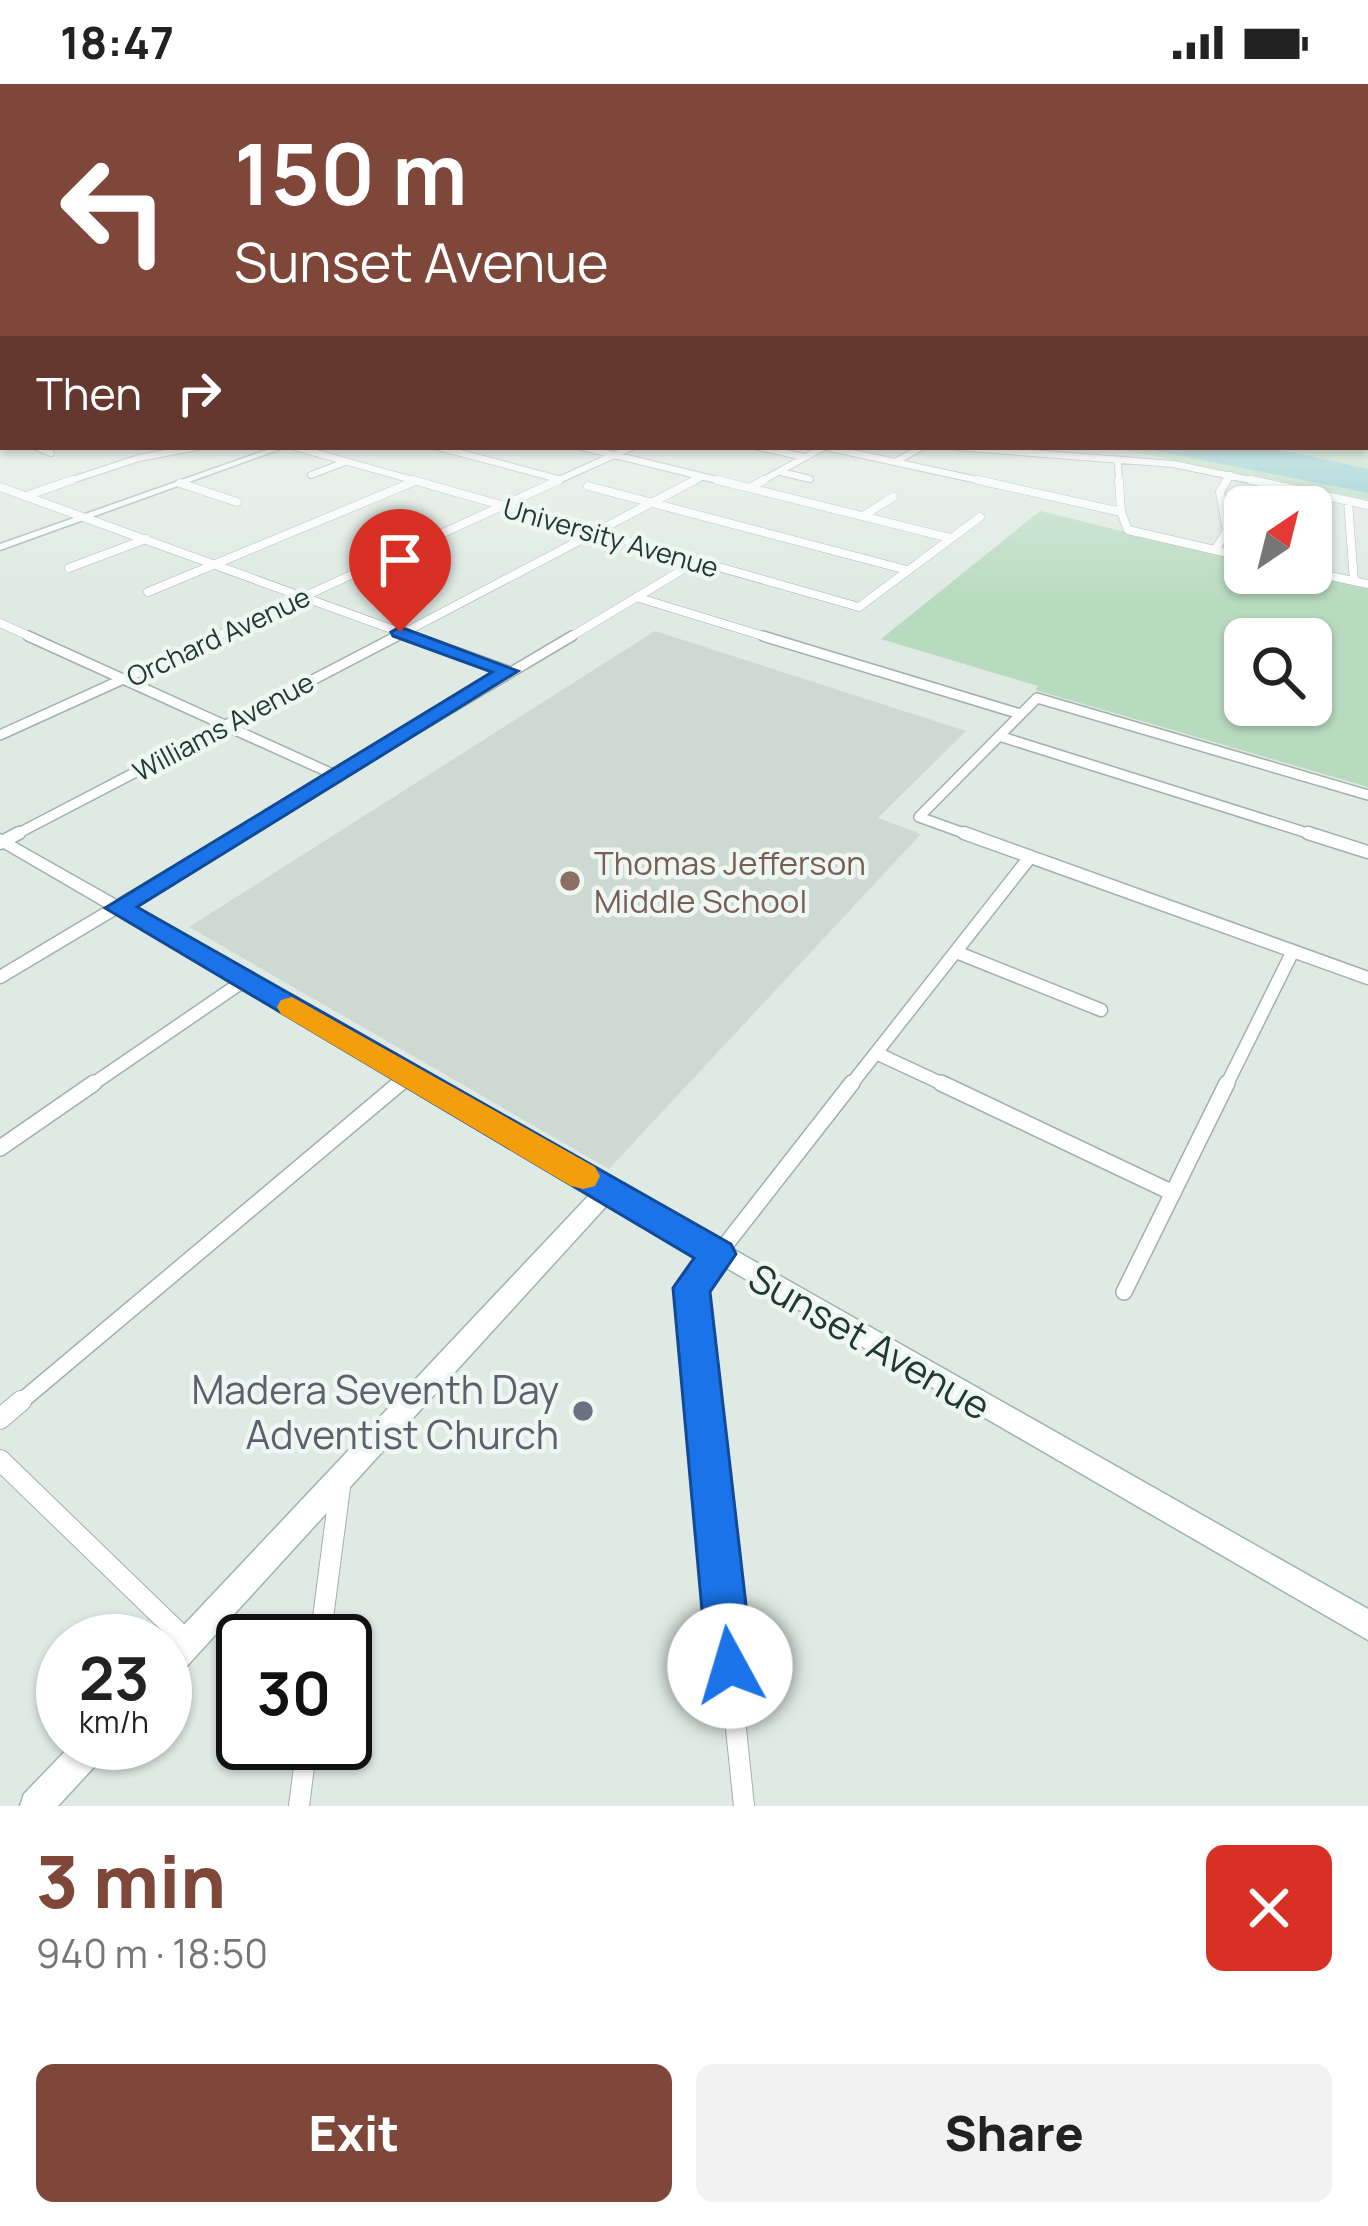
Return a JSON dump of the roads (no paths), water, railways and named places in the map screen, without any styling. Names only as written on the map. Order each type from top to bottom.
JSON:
[{"type":"main road","name":"Sunset Avenue","points":[[1,841],[1368,1625]]},
{"type":"main road","points":[[192,1638],[608,1190]]},
{"type":"main road","points":[[36,1806],[69,1770]]},
{"type":"street","points":[[44,450],[51,453]]},
{"type":"street","points":[[26,496],[139,458],[180,450]]},
{"type":"street","points":[[0,547],[273,450]]},
{"type":"street","name":"University Avenue","points":[[305,450],[859,607],[907,570]]},
{"type":"street","points":[[449,450],[560,480]]},
{"type":"street","points":[[594,450],[950,538]]},
{"type":"street","name":"Orchard Avenue","points":[[0,735],[625,450]]},
{"type":"street","points":[[772,450],[805,458]]},
{"type":"street","points":[[750,488],[820,450]]},
{"type":"street","points":[[839,450],[1121,512]]},
{"type":"street","points":[[895,462],[917,450]]},
{"type":"street","points":[[988,450],[1173,464],[1368,506]]},
{"type":"street","points":[[311,475],[346,462]]},
{"type":"street","points":[[1118,462],[1121,512],[1128,530],[1224,552]]},
{"type":"street","points":[[780,472],[810,479]]},
{"type":"street","points":[[1215,550],[1227,531],[1220,492],[1231,476]]},
{"type":"street","name":"Williams Avenue","points":[[1,841],[703,477]]},
{"type":"street","points":[[1016,489],[1028,480]]},
{"type":"street","points":[[148,592],[414,482]]},
{"type":"street","points":[[179,483],[237,502]]},
{"type":"street","points":[[587,486],[907,570],[980,517]]},
{"type":"street","points":[[0,487],[508,671]]},
{"type":"street","points":[[863,516],[892,497]]},
{"type":"street","points":[[1348,501],[1345,516],[1358,558],[1354,581]]},
{"type":"street","points":[[69,568],[143,540]]},
{"type":"street","points":[[0,977],[697,561]]},
{"type":"street","points":[[1332,576],[1368,584]]},
{"type":"street","points":[[636,597],[1020,714]]},
{"type":"street","points":[[2,626],[337,776]]},
{"type":"street","points":[[1368,795],[1037,698],[920,817],[1368,978]]},
{"type":"street","points":[[1000,736],[1368,852]]},
{"type":"street","points":[[744,1806],[691,1288],[1030,857]]},
{"type":"street","points":[[1124,1292],[1292,951]]},
{"type":"street","points":[[956,952],[1101,1010]]},
{"type":"street","points":[[0,1148],[244,980]]},
{"type":"street","points":[[877,1053],[1172,1193]]},
{"type":"street","points":[[0,1419],[410,1075]]},
{"type":"street","points":[[0,1460],[159,1614]]},
{"type":"street","points":[[324,1614],[342,1477]]},
{"type":"street","points":[[299,1806],[304,1770]]},
{"type":"water","points":[[1151,450],[1282,450],[1368,469],[1368,493]]},
{"type":"place","name":"Thomas Jefferson Middle School","points":[[570,881]]},
{"type":"place","name":"Madera Seventh Day Adventist Church","points":[[583,1411]]}]
